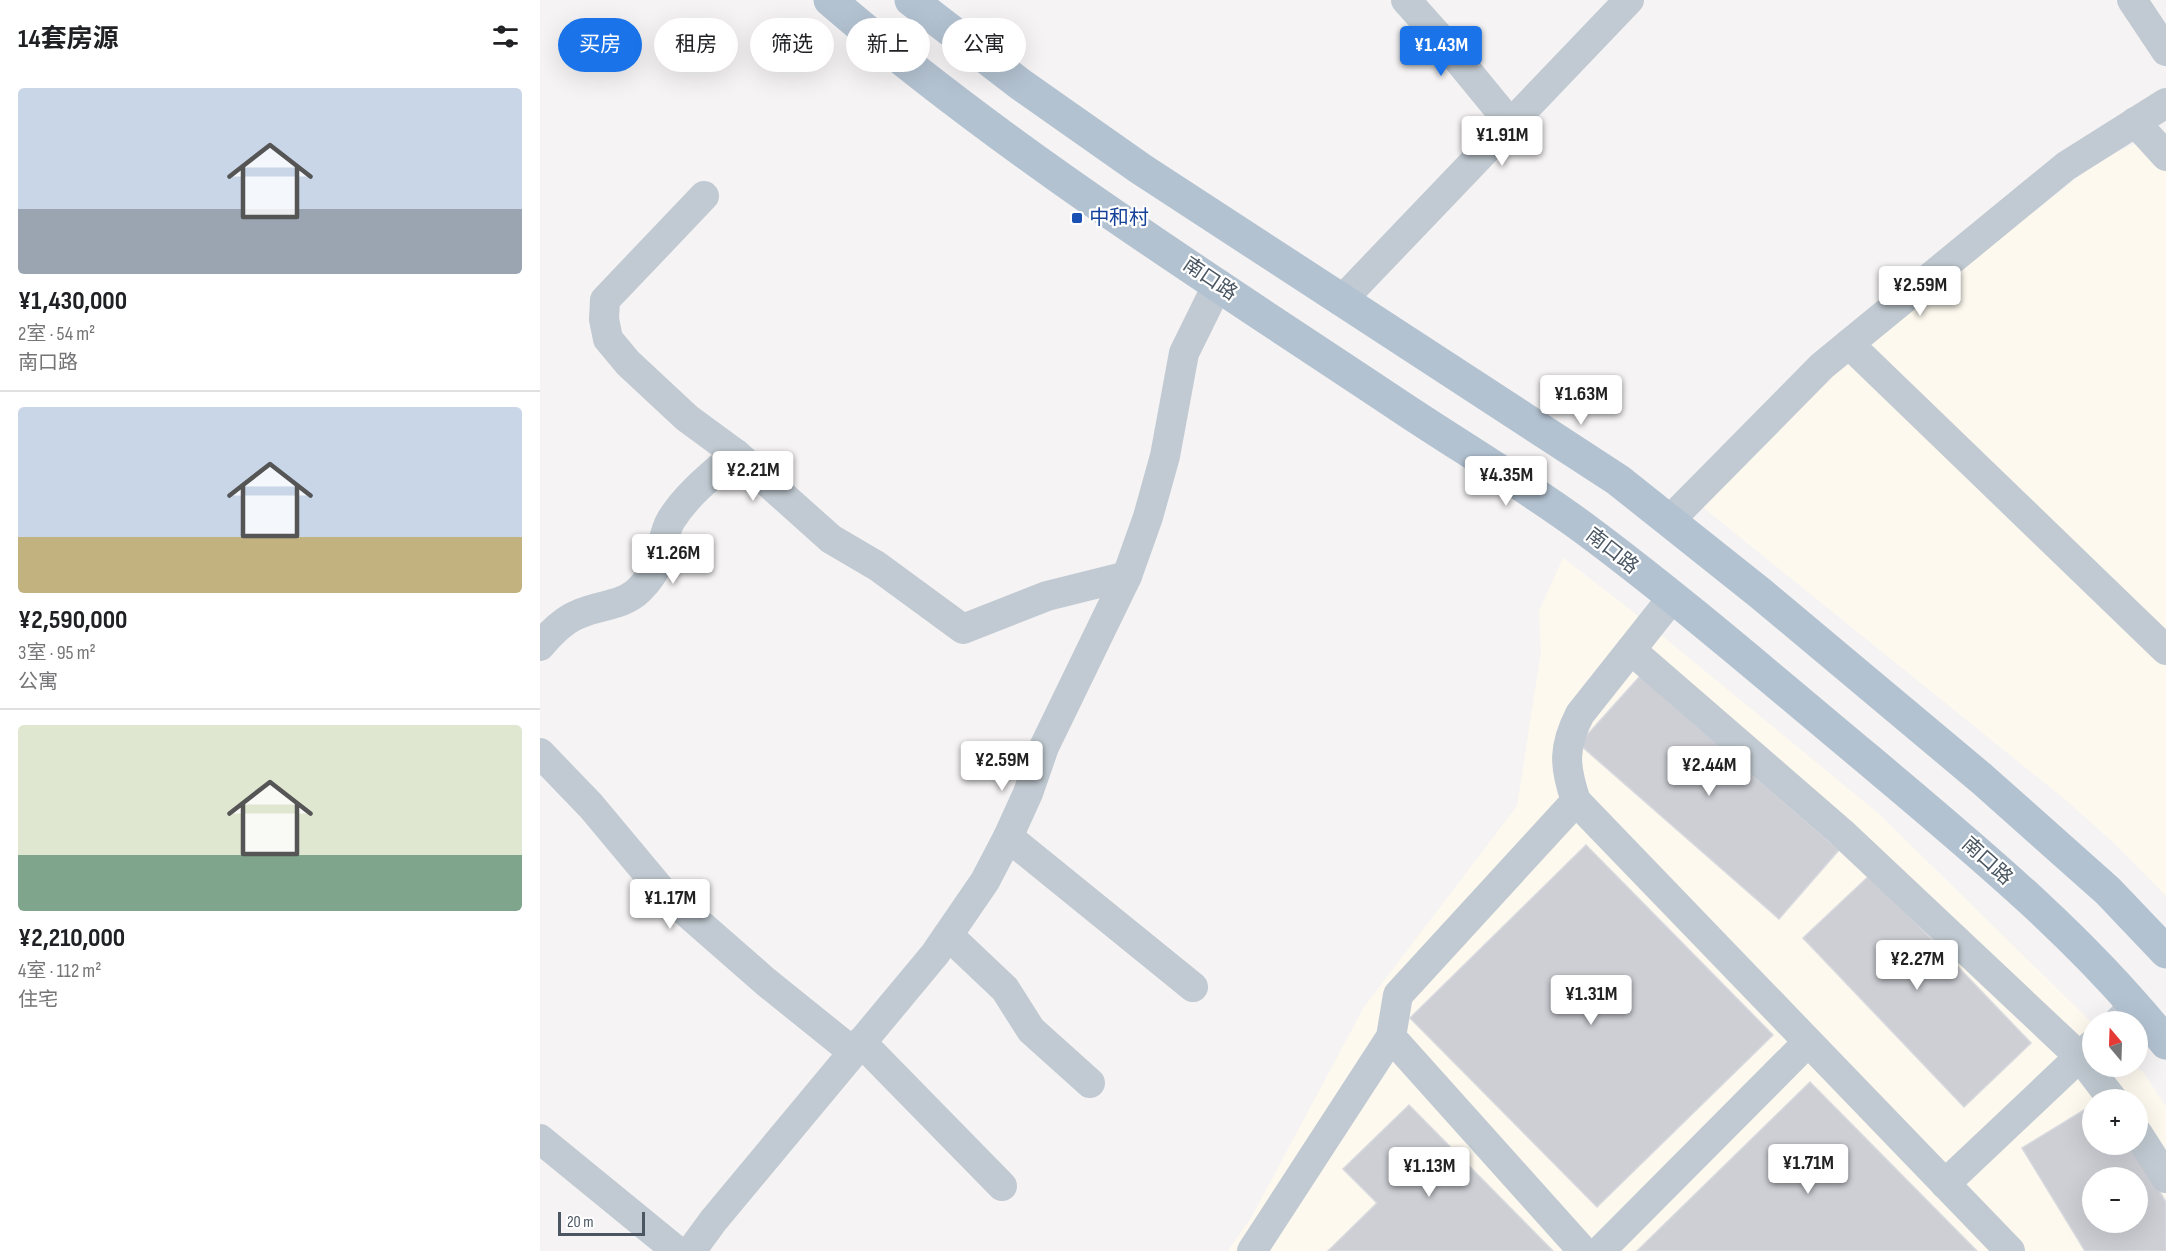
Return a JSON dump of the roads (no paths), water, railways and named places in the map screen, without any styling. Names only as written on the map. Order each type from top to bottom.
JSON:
[{"type":"main road","name":"南口路","points":[[830,0],[867,32],[987,124],[1110,212],[1583,528],[1672,598],[1942,822],[2067,933],[2125,1011]]},
{"type":"main road","points":[[912,0],[1085,131],[1341,301],[1618,480],[1821,643],[1999,793],[2108,891],[2165,949]]},
{"type":"main road","name":"南口路","points":[[2148,1030],[2166,1043]]},
{"type":"street","points":[[1406,0],[1510,123]]},
{"type":"street","points":[[1341,301],[1629,0]]},
{"type":"street","points":[[2132,0],[2166,51]]},
{"type":"street","points":[[1669,521],[1822,366],[2066,166],[2166,103]]},
{"type":"street","points":[[2136,122],[2166,156]]},
{"type":"street","points":[[704,196],[604,300],[604,319],[608,339],[628,363],[687,418],[736,454],[831,539],[877,566],[963,629],[1047,596],[1127,576]]},
{"type":"street","points":[[691,1251],[712,1221],[948,935],[985,880],[1028,793],[1044,747],[1127,576],[1148,517],[1165,456],[1184,353],[1218,284]]},
{"type":"street","points":[[1849,344],[2166,650]]},
{"type":"street","points":[[540,646],[561,625],[578,614],[615,603],[632,596],[639,590],[657,567],[667,527],[672,518],[690,495],[736,454]]},
{"type":"street","points":[[1672,598],[1580,714],[1571,731],[1567,751],[1567,775],[1576,801],[2010,1251]]},
{"type":"street","points":[[1631,650],[1841,832],[2082,1047]]},
{"type":"street","points":[[540,753],[591,806],[662,891],[766,982],[857,1047],[1002,1186]]},
{"type":"street","points":[[1252,1251],[1391,1037],[1398,995],[1576,801]]},
{"type":"street","points":[[1008,837],[1193,987]]},
{"type":"street","points":[[948,935],[1005,989],[1031,1030],[1090,1083]]},
{"type":"street","points":[[1391,1037],[1583,1251]]},
{"type":"street","points":[[1600,1251],[1808,1042]]},
{"type":"street","points":[[1945,1184],[2082,1055]]},
{"type":"street","points":[[540,1139],[676,1251]]},
{"type":"street","points":[[2148,1150],[2166,1178]]},
{"type":"place","name":"中和村","points":[[1077,218]]}]
